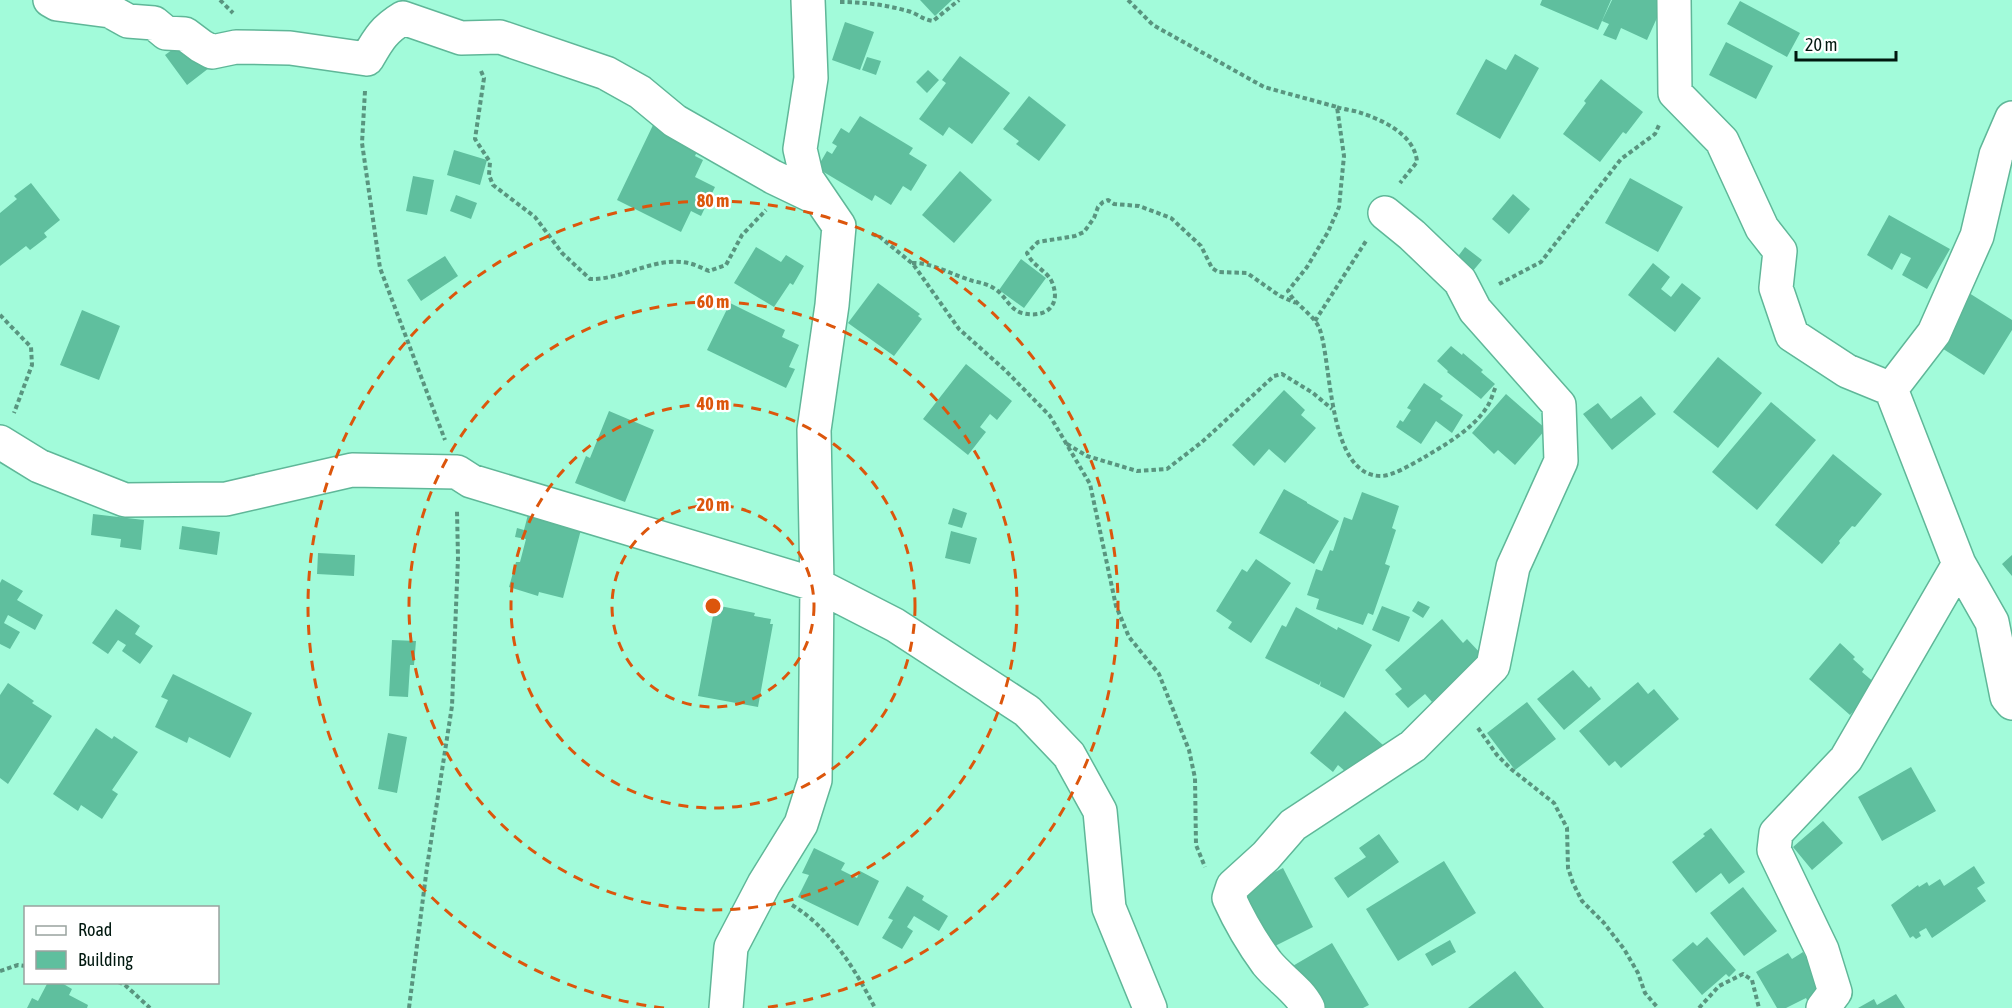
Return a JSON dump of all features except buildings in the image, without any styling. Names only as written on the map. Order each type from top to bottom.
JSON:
[{"type":"street","points":[[50,0],[57,4],[110,10],[128,21],[154,23],[166,33],[185,34],[212,52],[236,47],[290,48],[367,59],[388,27],[403,18],[461,38],[500,37],[606,73],[640,92],[675,121],[827,208]]},
{"type":"street","points":[[1674,0],[1675,93],[1722,141],[1762,228],[1780,251],[1776,288],[1792,335],[1846,371],[1891,389],[1959,564],[1992,622],[2007,697],[2012,703]]},
{"type":"street","points":[[726,1008],[731,947],[764,884],[801,824],[815,780],[817,585],[814,430],[832,305],[839,226],[807,179],[800,149],[811,78],[809,1]]},
{"type":"street","points":[[1891,389],[1934,333],[1977,236],[1996,155],[2012,117]]},
{"type":"street","points":[[1308,1008],[1303,998],[1286,984],[1267,962],[1234,910],[1229,898],[1233,886],[1266,856],[1293,825],[1413,746],[1493,666],[1513,567],[1561,461],[1559,405],[1475,310],[1460,281],[1412,235],[1384,213]]},
{"type":"street","points":[[1,442],[39,466],[124,500],[226,499],[352,470],[457,472],[471,481],[817,585],[895,625],[1027,711],[1069,755],[1100,812],[1109,908],[1150,1008]]},
{"type":"street","points":[[1823,1008],[1835,992],[1822,950],[1774,850],[1776,833],[1846,759],[1959,564]]},
{"type":"path","points":[[809,1],[873,3],[914,13],[933,21],[959,0]]},
{"type":"path","points":[[1128,0],[1153,25],[1264,87],[1362,113],[1367,117],[1387,123],[1405,137],[1416,154],[1417,162],[1399,184],[1384,213],[1315,321]]},
{"type":"path","points":[[485,38],[478,59],[484,78],[475,139],[490,162],[489,175],[493,185],[535,217],[562,253],[591,279],[604,279],[669,262],[691,264],[709,271],[726,266],[742,235],[767,210],[786,183]]},
{"type":"path","points":[[1460,281],[1496,286],[1541,262],[1621,159],[1655,134],[1675,93]]},
{"type":"path","points":[[1337,107],[1344,156],[1339,207],[1323,241],[1307,267],[1288,291],[1296,303],[1320,327],[1333,409],[1342,445],[1361,470],[1381,476],[1406,468],[1466,429],[1486,408],[1500,376],[1508,346]]},
{"type":"path","points":[[912,262],[985,283],[996,289],[1019,313],[1045,312],[1053,304],[1055,298],[1051,279],[1039,269],[1027,253],[1038,242],[1075,237],[1084,232],[1094,218],[1098,207],[1108,200],[1114,204],[1140,206],[1171,218],[1202,246],[1212,268],[1218,272],[1247,273],[1280,296],[1296,303]]},
{"type":"path","points":[[827,208],[880,237],[912,262],[959,329],[1005,370],[1050,416],[1067,444],[1090,484],[1116,606],[1129,637],[1159,674],[1189,750],[1195,778],[1196,845],[1201,860],[1214,883],[1229,898]]},
{"type":"path","points":[[0,315],[31,348],[32,365],[1,442]]},
{"type":"path","points":[[1067,444],[1087,456],[1137,471],[1167,469],[1202,442],[1274,376],[1282,374],[1313,393],[1333,409]]},
{"type":"path","points":[[1460,698],[1485,740],[1497,755],[1554,803],[1567,828],[1568,868],[1573,884],[1582,901],[1604,923],[1624,949],[1646,993],[1658,1008]]},
{"type":"path","points":[[764,884],[778,897],[811,916],[856,971],[874,1008]]},
{"type":"path","points":[[0,971],[18,965],[24,966]]},
{"type":"path","points":[[1699,1008],[1719,986],[1743,974],[1752,980],[1759,1008]]},
{"type":"path","points":[[123,984],[150,1008]]}]
